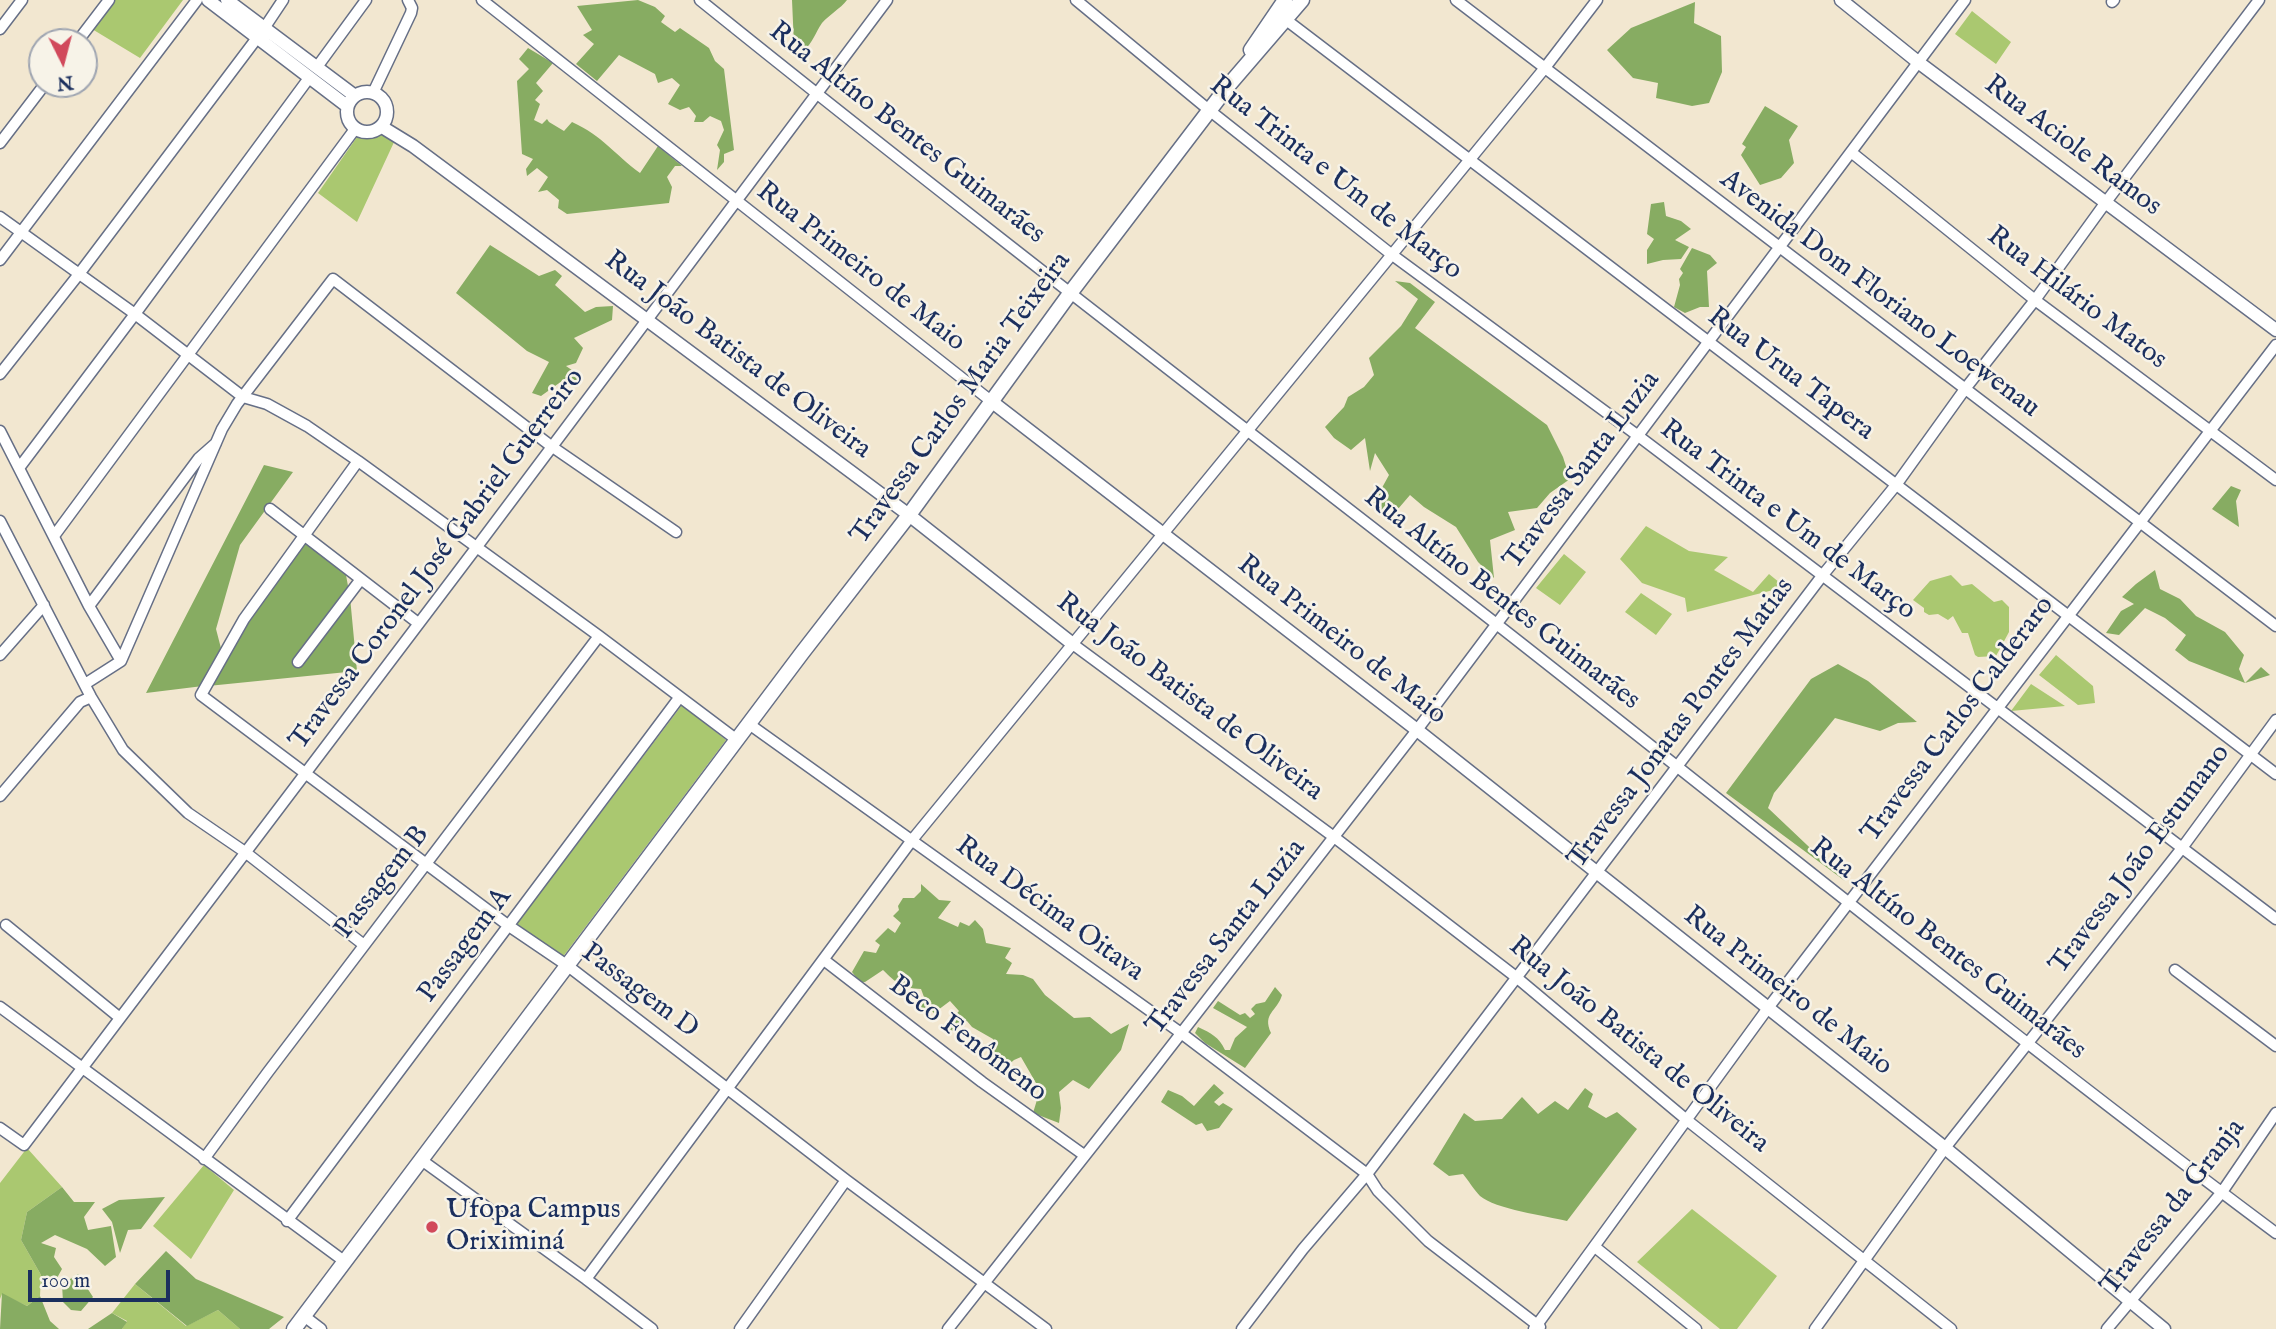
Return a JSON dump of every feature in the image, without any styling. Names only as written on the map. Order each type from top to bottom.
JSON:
[{"type":"main road","name":"Travessa Carlos Maria Teixeira","points":[[294,1329],[909,515],[1071,292],[1282,11],[1302,0]]},
{"type":"street","points":[[0,29],[22,0]]},
{"type":"street","points":[[88,28],[109,0]]},
{"type":"street","points":[[0,260],[197,0]]},
{"type":"street","points":[[208,0],[317,67],[351,101]]},
{"type":"street","points":[[227,0],[309,78],[351,101]]},
{"type":"street","points":[[0,374],[79,274],[283,0]]},
{"type":"street","points":[[317,67],[366,0]]},
{"type":"street","points":[[373,93],[411,13],[408,0]]},
{"type":"street","name":"Rua Primeiro de Maio","points":[[482,0],[991,401],[1417,730],[1945,1148],[2164,1329]]},
{"type":"street","name":"Rua Altíno Bentes Guimarães","points":[[700,0],[1678,766],[1848,903],[2276,1233]]},
{"type":"street","name":"Travessa Coronel José Gabriel Guerreiro","points":[[0,1128],[24,1145],[887,0]]},
{"type":"street","name":"Rua Trinta e Um de Março","points":[[1076,0],[1209,110],[1391,254],[1637,435],[2276,919]]},
{"type":"street","name":"Avenida Dom Floriano Loewenau","points":[[1456,0],[2276,626]]},
{"type":"street","points":[[586,1279],[912,840],[1164,535],[1544,69],[1597,0]]},
{"type":"street","name":"Rua Aciole Ramos","points":[[1841,0],[1919,62],[2276,330]]},
{"type":"street","name":"Travessa Santa Luzia","points":[[948,1329],[1417,730],[1965,0]]},
{"type":"street","name":"Travessa Jonatas Pontes Matias","points":[[1367,1174],[1822,576],[1896,485],[1965,389],[2035,300],[2106,201],[2259,0]]},
{"type":"street","name":"Rua Urua Tapera","points":[[1282,11],[1469,160],[2276,774]]},
{"type":"street","points":[[19,468],[309,78]]},
{"type":"street","points":[[360,93],[373,93],[384,100],[387,107],[386,121],[382,127],[369,133],[355,129],[347,119],[351,101],[360,93]]},
{"type":"street","points":[[0,143],[34,98]]},
{"type":"street","name":"Rua João Batista de Oliveira","points":[[382,127],[413,146],[909,515],[1074,645],[1334,837],[1516,977],[1688,1121],[1951,1329]]},
{"type":"street","points":[[54,536],[355,129]]},
{"type":"street","name":"Rua Hilário Matos","points":[[1851,152],[2035,300],[2276,480]]},
{"type":"street","points":[[0,217],[135,314],[243,397],[267,404],[307,426],[358,461],[737,740]]},
{"type":"street","points":[[85,684],[121,661],[222,429],[243,397],[333,279],[551,446],[676,532]]},
{"type":"street","name":"Travessa Carlos Calderaro","points":[[1537,1328],[1768,1008],[1999,710],[2068,614],[2276,345]]},
{"type":"street","points":[[0,431],[89,606],[121,661]]},
{"type":"street","points":[[89,606],[199,458],[218,441]]},
{"type":"street","points":[[304,538],[358,461]]},
{"type":"street","points":[[270,509],[304,538],[418,622]]},
{"type":"street","points":[[0,521],[90,697],[123,750],[188,813],[246,852],[364,945]]},
{"type":"street","name":"Passagem D","points":[[304,538],[243,619],[201,695],[509,926],[568,967],[1046,1329]]},
{"type":"street","points":[[299,662],[360,579]]},
{"type":"street","points":[[0,654],[44,605]]},
{"type":"street","name":"Passagem B","points":[[204,1159],[599,636]]},
{"type":"street","points":[[0,796],[80,702],[90,697]]},
{"type":"street","name":"Passagem A","points":[[287,1221],[679,698]]},
{"type":"street","name":"Travessa João Estumano","points":[[1815,1329],[1945,1148],[2182,848],[2276,720]]},
{"type":"street","name":"Rua Décima Oitava","points":[[749,724],[1181,1033],[1367,1174],[1378,1191],[1428,1241],[1537,1328]]},
{"type":"street","points":[[6,925],[120,1018]]},
{"type":"street","name":"Beco Fenômeno","points":[[824,960],[982,1082],[1084,1156]]},
{"type":"street","points":[[2175,970],[2276,1046]]},
{"type":"street","points":[[0,1006],[344,1261]]},
{"type":"street","name":"Travessa da Granja","points":[[2107,1329],[2222,1192],[2276,1113]]},
{"type":"street","points":[[420,1159],[652,1329]]},
{"type":"street","points":[[1242,1329],[1303,1249],[1367,1174]]},
{"type":"street","points":[[740,1329],[846,1180]]},
{"type":"street","points":[[1595,1248],[1696,1329]]},
{"type":"street","points":[[304,1316],[321,1329]]},
{"type":"green space","points":[[113,0],[183,0],[140,58],[98,33],[98,28],[93,28]]},
{"type":"green space","points":[[638,0],[655,7],[665,16],[661,22],[675,32],[680,28],[709,48],[715,61],[724,69],[734,150],[724,154],[724,162],[717,170],[720,150],[717,145],[724,130],[721,121],[710,116],[703,122],[694,122],[696,116],[689,107],[680,110],[668,104],[680,85],[672,78],[658,83],[655,74],[619,55],[597,81],[576,64],[594,44],[583,35],[592,30],[577,6]]},
{"type":"green space","points":[[792,0],[847,0],[822,23],[803,51],[794,45]]},
{"type":"green space","points":[[1695,2],[1694,23],[1721,36],[1722,72],[1709,103],[1692,106],[1656,98],[1658,83],[1633,78],[1607,50],[1631,28]]},
{"type":"green space","points":[[1972,11],[2011,42],[1996,64],[1955,34]]},
{"type":"green space","points":[[528,48],[553,63],[536,83],[543,91],[535,100],[540,104],[534,120],[542,124],[547,119],[564,131],[572,122],[583,127],[640,173],[658,146],[682,166],[675,166],[667,177],[672,187],[669,203],[567,214],[558,208],[559,200],[547,190],[538,192],[548,177],[537,168],[527,176],[526,169],[533,159],[522,154],[517,81],[529,69],[519,59]]},
{"type":"green space","points":[[1765,106],[1798,126],[1789,140],[1794,163],[1781,178],[1760,185],[1741,155],[1746,147],[1742,144]]},
{"type":"green space","points":[[383,134],[395,140],[357,222],[318,193],[357,137]]},
{"type":"green space","points":[[1664,202],[1666,216],[1681,221],[1691,229],[1675,240],[1689,247],[1681,259],[1647,264],[1647,250],[1654,239],[1647,234],[1651,204]]},
{"type":"green space","points":[[490,245],[539,276],[555,270],[562,276],[555,285],[585,312],[596,307],[613,306],[612,320],[574,338],[583,348],[576,363],[566,366],[579,375],[575,384],[562,381],[541,396],[532,393],[549,362],[527,351],[456,293]]},
{"type":"green space","points":[[1692,248],[1710,255],[1717,263],[1707,271],[1709,307],[1700,307],[1685,313],[1674,307],[1679,279],[1683,273],[1680,269]]},
{"type":"green space","points":[[1395,281],[1410,283],[1435,302],[1415,328],[1547,425],[1563,457],[1570,479],[1550,493],[1537,508],[1508,512],[1515,530],[1490,540],[1494,578],[1478,562],[1456,527],[1410,495],[1392,516],[1372,506],[1389,475],[1375,453],[1370,471],[1365,438],[1351,450],[1334,438],[1325,427],[1344,407],[1348,397],[1364,387],[1374,375],[1369,358],[1401,326],[1418,299]]},
{"type":"green space","points":[[264,465],[293,472],[240,545],[216,629],[223,656],[203,686],[146,693]]},
{"type":"green space","points":[[2231,486],[2241,490],[2236,501],[2239,527],[2212,509]]},
{"type":"green space","points":[[1646,526],[1689,551],[1728,557],[1714,570],[1753,592],[1769,574],[1785,587],[1687,612],[1685,598],[1642,583],[1620,559]]},
{"type":"green space","points":[[305,538],[349,570],[346,575],[357,671],[208,686],[246,616]]},
{"type":"green space","points":[[1564,554],[1586,572],[1560,605],[1536,588]]},
{"type":"green space","points":[[2155,570],[2160,589],[2180,599],[2196,616],[2225,632],[2244,655],[2239,669],[2245,683],[2189,661],[2175,650],[2186,635],[2165,618],[2145,608],[2119,635],[2106,633],[2121,611],[2134,604],[2122,597]]},
{"type":"green space","points":[[1951,575],[1962,586],[1972,584],[1994,602],[2002,600],[2009,607],[2009,632],[1996,656],[1975,655],[1968,633],[1962,633],[1953,616],[1948,620],[1938,614],[1929,615],[1913,600],[1930,581]]},
{"type":"green space","points":[[1641,593],[1672,614],[1656,635],[1625,612]]},
{"type":"green space","points":[[2056,655],[2093,686],[2095,703],[2078,705],[2039,675]]},
{"type":"green space","points":[[1838,664],[1868,681],[1917,722],[1898,723],[1880,731],[1835,718],[1774,793],[1768,808],[1845,881],[1726,793],[1811,679]]},
{"type":"green space","points":[[2261,667],[2270,675],[2245,683]]},
{"type":"green space","points":[[2031,684],[2065,706],[2011,711]]},
{"type":"green space","points":[[682,705],[726,740],[562,958],[516,925]]},
{"type":"green space","points":[[921,884],[939,900],[951,901],[938,918],[958,927],[960,922],[969,926],[975,920],[983,929],[986,943],[1011,948],[1005,958],[1012,963],[1006,974],[1023,975],[1033,979],[1045,995],[1074,1018],[1090,1017],[1111,1034],[1129,1024],[1121,1050],[1089,1089],[1073,1080],[1059,1092],[1059,1123],[1033,1113],[1040,1090],[1021,1057],[1006,1067],[995,1067],[984,1060],[994,1046],[993,1039],[967,1021],[953,1031],[945,1027],[959,1011],[950,1001],[934,1013],[929,1008],[918,1012],[915,1008],[924,997],[921,989],[900,984],[883,970],[865,982],[860,982],[852,972],[864,951],[876,953],[880,945],[875,941],[888,928],[895,933],[901,923],[893,916],[899,910],[898,906],[903,898],[914,898],[921,891]]},
{"type":"green space","points":[[1275,987],[1282,995],[1269,1017],[1271,1033],[1245,1068],[1205,1043],[1195,1033],[1198,1027],[1203,1029],[1211,1033],[1225,1050],[1230,1050],[1235,1038],[1247,1027],[1213,1008],[1218,1001],[1250,1018],[1255,1014],[1251,1009],[1256,1004],[1265,1002]]},
{"type":"green space","points":[[1214,1084],[1224,1093],[1214,1102],[1219,1106],[1223,1103],[1233,1109],[1219,1128],[1207,1131],[1202,1123],[1196,1125],[1161,1102],[1168,1090],[1182,1096],[1194,1106]]},
{"type":"green space","points":[[1585,1088],[1593,1094],[1588,1107],[1606,1118],[1617,1112],[1637,1129],[1567,1221],[1487,1201],[1463,1174],[1449,1176],[1433,1164],[1464,1113],[1475,1121],[1502,1119],[1522,1097],[1538,1114],[1555,1101],[1568,1110]]},
{"type":"green space","points":[[27,1148],[62,1187],[27,1212],[21,1240],[41,1275],[40,1296],[27,1306],[2,1294],[0,1299],[0,1183]]},
{"type":"green space","points":[[204,1165],[234,1190],[191,1259],[153,1226]]},
{"type":"green space","points":[[62,1187],[74,1202],[95,1202],[84,1217],[88,1230],[111,1226],[116,1257],[105,1266],[87,1249],[55,1235],[41,1243],[56,1248],[54,1257],[62,1269],[57,1278],[41,1284],[41,1275],[21,1240],[27,1212]]},
{"type":"green space","points":[[165,1197],[141,1229],[128,1230],[120,1253],[112,1222],[102,1209],[119,1200]]},
{"type":"green space","points":[[1692,1209],[1777,1276],[1737,1329],[1720,1329],[1637,1262]]},
{"type":"green space","points":[[166,1251],[196,1279],[284,1317],[269,1329],[240,1329],[218,1310],[187,1326],[135,1284]]},
{"type":"green space","points":[[78,1274],[93,1297],[81,1311],[71,1310],[63,1302],[62,1284]]},
{"type":"green space","points":[[135,1284],[186,1326],[218,1310],[240,1329],[122,1329],[127,1321],[112,1313]]},
{"type":"green space","points":[[2,1293],[27,1306],[40,1296],[50,1321],[59,1329],[0,1329]]},
{"type":"green space","points":[[112,1313],[127,1322],[122,1329],[88,1329]]},
{"type":"place","name":"Ufopa Campus Oriximiná","points":[[432,1227]]}]
